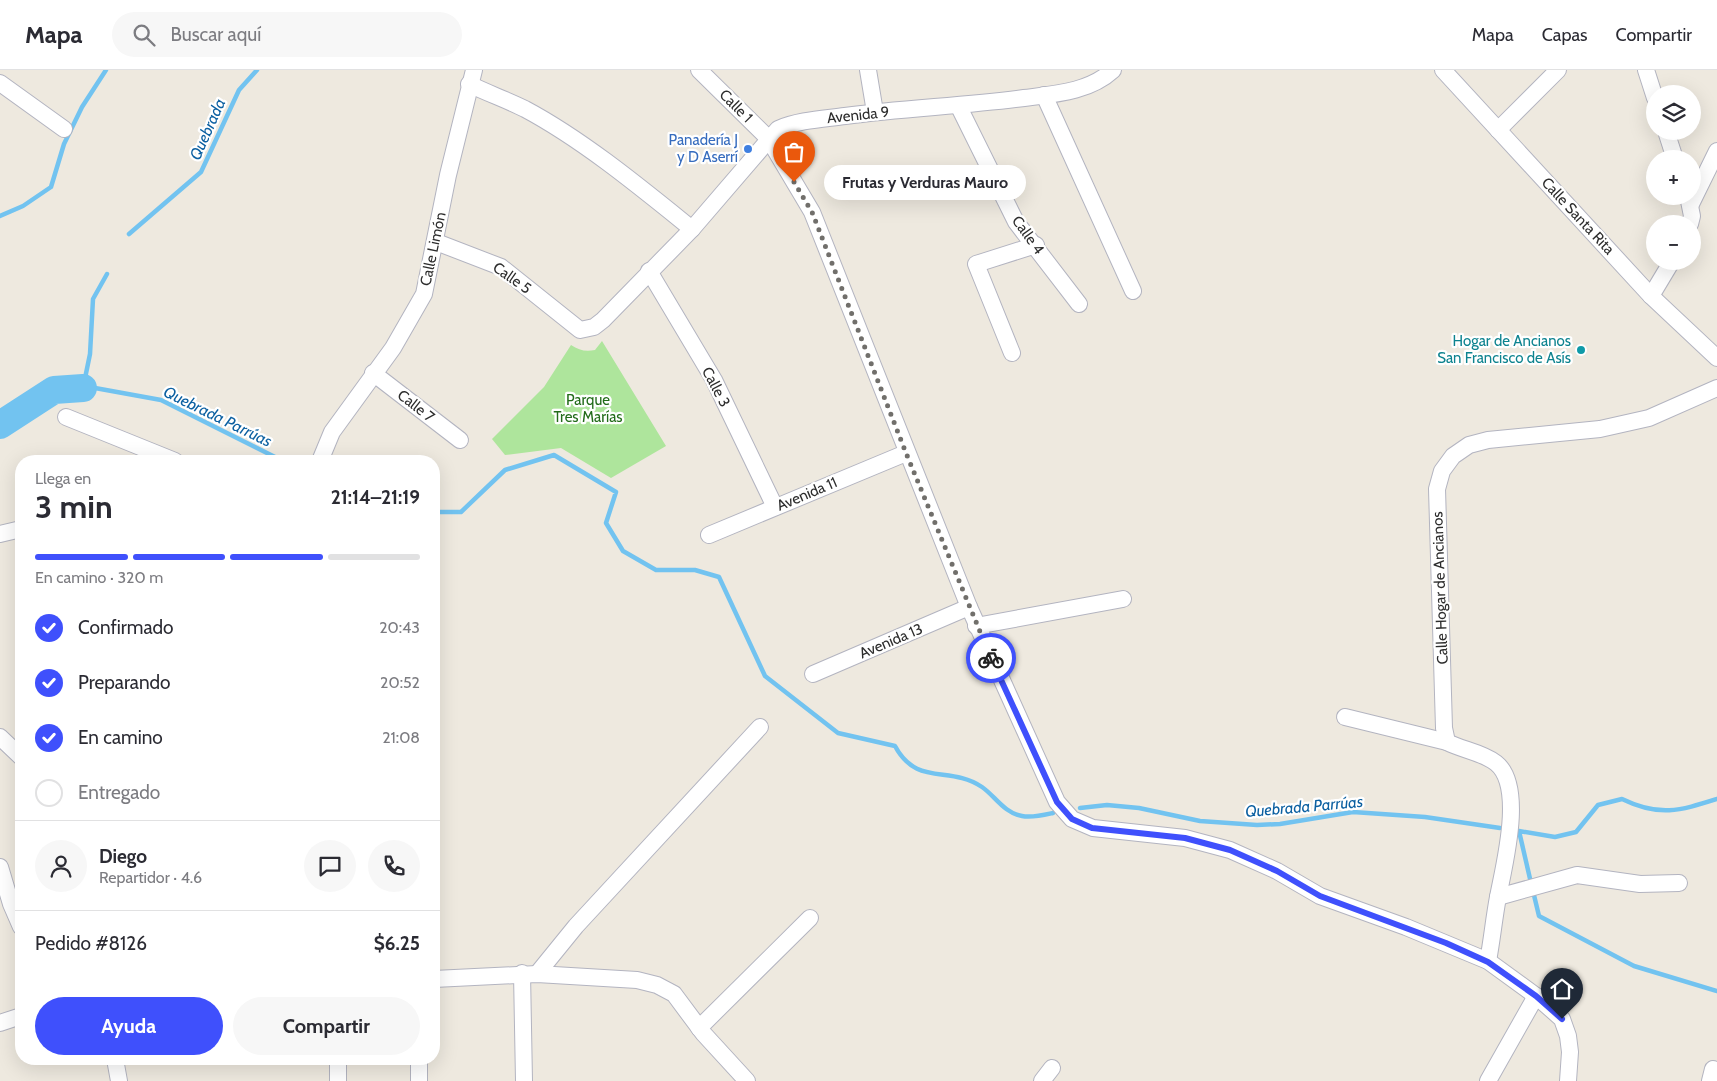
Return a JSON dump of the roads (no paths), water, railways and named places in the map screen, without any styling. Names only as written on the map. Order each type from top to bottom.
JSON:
[{"type":"street","name":"Calle 1","points":[[699,70],[768,138],[812,212],[976,626],[1057,802],[1072,819],[1092,828],[1185,838],[1230,850],[1277,871],[1320,896],[1406,927],[1488,962],[1536,996],[1562,1019],[1568,1036],[1570,1052],[1568,1081]]},
{"type":"street","points":[[868,70],[875,112]]},
{"type":"street","points":[[1113,70],[1104,78],[1088,86],[1044,95],[1134,291]]},
{"type":"street","name":"Calle Santa Rita","points":[[1443,70],[1651,296],[1717,358]]},
{"type":"street","points":[[1498,130],[1558,70]]},
{"type":"street","points":[[1646,70],[1651,85]]},
{"type":"street","points":[[471,77],[591,152],[641,188],[692,229]]},
{"type":"street","name":"Calle Limón","points":[[322,455],[332,432],[393,348],[424,294],[448,175],[471,77]]},
{"type":"street","points":[[0,83],[64,128]]},
{"type":"street","name":"Avenida 9","points":[[580,330],[594,327],[603,320],[692,229],[768,138],[778,129],[792,123],[875,112],[958,107],[1044,95]]},
{"type":"street","name":"Calle 4","points":[[958,107],[1016,222],[1079,304]]},
{"type":"street","points":[[1701,179],[1717,151]]},
{"type":"street","name":"Calle 5","points":[[436,242],[501,267],[580,330]]},
{"type":"street","points":[[1012,353],[976,264],[1036,246]]},
{"type":"street","points":[[1651,296],[1667,270]]},
{"type":"street","name":"Calle 3","points":[[649,271],[714,380],[775,507]]},
{"type":"street","name":"Calle 7","points":[[373,373],[460,440]]},
{"type":"street","name":"Calle Hogar de Ancianos","points":[[1447,742],[1444,728],[1437,490],[1442,471],[1453,456],[1469,445],[1488,440],[1600,429],[1649,418],[1717,388]]},
{"type":"street","points":[[66,417],[160,455]]},
{"type":"street","name":"Avenida 11","points":[[709,535],[906,453]]},
{"type":"street","points":[[0,534],[15,530]]},
{"type":"street","points":[[976,626],[1122,599]]},
{"type":"street","name":"Avenida 13","points":[[813,674],[969,607]]},
{"type":"street","points":[[1345,717],[1447,742],[1461,749],[1483,755],[1497,763],[1505,774],[1510,795],[1508,850],[1498,897],[1488,962]]},
{"type":"street","points":[[524,1081],[530,973],[576,926],[760,727]]},
{"type":"street","points":[[0,737],[15,751]]},
{"type":"street","points":[[0,867],[15,913]]},
{"type":"street","points":[[1498,897],[1577,875],[1640,884],[1679,883]]},
{"type":"street","points":[[699,1028],[810,918]]},
{"type":"street","points":[[440,979],[530,973],[637,980],[657,985],[674,994],[699,1028],[746,1081]]},
{"type":"street","points":[[1488,1081],[1536,996]]},
{"type":"street","points":[[0,1023],[15,1018]]},
{"type":"street","points":[[116,1065],[119,1081]]},
{"type":"street","points":[[338,1065],[338,1081]]},
{"type":"street","points":[[419,1065],[419,1081]]},
{"type":"street","points":[[1042,1081],[1052,1068]]},
{"type":"waterway","points":[[0,216],[23,206],[51,187],[64,144],[82,107],[106,70]]},
{"type":"waterway","name":"Quebrada","points":[[129,234],[201,172],[239,90],[257,70]]},
{"type":"waterway","name":"Quebrada Parrúas","points":[[107,274],[93,299],[90,354],[83,388],[95,388],[161,400],[271,455]]},
{"type":"waterway","points":[[0,425],[54,390],[83,388]]},
{"type":"waterway","name":"Quebrada Parrúas","points":[[440,512],[461,512],[505,470],[554,455],[616,492],[606,523],[623,551],[656,570],[695,570],[719,577],[765,676],[838,733],[895,746],[904,759],[913,767],[934,774],[958,777],[970,781],[982,787],[1005,808],[1016,814],[1030,817],[1053,813]]},
{"type":"waterway","name":"Quebrada Parrúas","points":[[1531,883],[1519,831],[1555,837],[1576,832],[1598,805],[1622,799],[1635,805],[1658,810],[1691,807],[1717,799]]},
{"type":"waterway","name":"Quebrada Parrúas","points":[[1080,808],[1107,805],[1139,808],[1200,821],[1257,825],[1280,824],[1353,812],[1425,817],[1500,828]]},
{"type":"waterway","points":[[1533,891],[1539,916],[1634,966],[1717,991]]},
{"type":"place","name":"Panadería J y D Aserrí","points":[[748,149]]},
{"type":"place","name":"Frutas y Verduras Mauro","points":[[794,182]]},
{"type":"place","name":"Hogar de Ancianos San Francisco de Asís","points":[[1581,350]]},
{"type":"park label","name":"Parque Tres Marías","points":[[588,408]]}]
